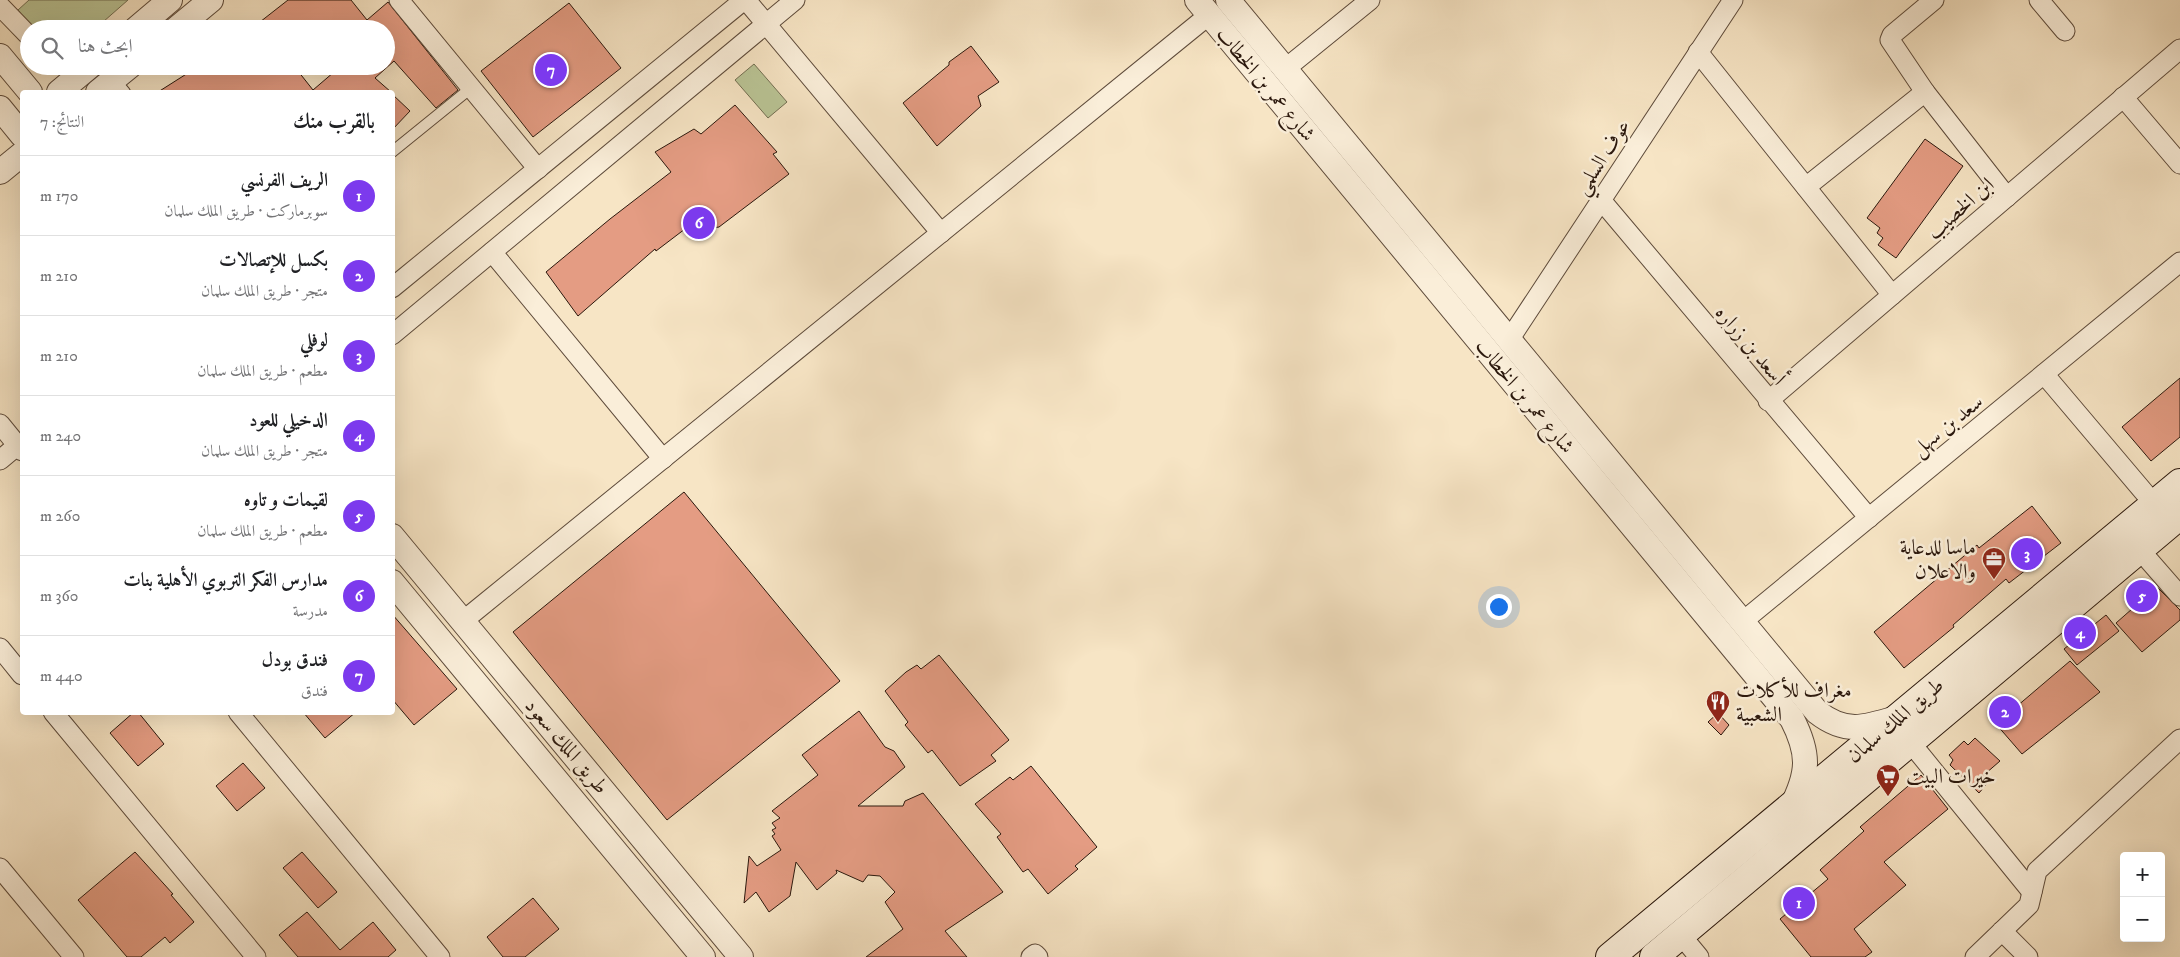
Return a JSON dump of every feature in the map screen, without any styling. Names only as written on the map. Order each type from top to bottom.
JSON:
[{"type":"main road","name":"طريق الملك سلمان","points":[[1610,957],[1791,809],[1896,718],[2180,483]]},
{"type":"main road","name":"طريق الملك سلمان","points":[[1654,957],[2180,515]]},
{"type":"street","points":[[147,20],[170,0]]},
{"type":"street","points":[[187,20],[211,0]]},
{"type":"street","points":[[395,286],[745,0],[942,233]]},
{"type":"street","points":[[395,333],[796,0]]},
{"type":"street","name":"شارع عمر بن الخطاب","points":[[1228,0],[1809,703],[1827,720],[1854,728],[1896,718]]},
{"type":"street","points":[[1285,69],[1370,0]]},
{"type":"street","name":"عوف السلمي","points":[[1509,340],[1733,0]]},
{"type":"street","points":[[1934,0],[1892,35],[1890,40],[1925,92],[2007,197]]},
{"type":"street","points":[[2039,0],[2065,31]]},
{"type":"street","points":[[403,1],[538,169]]},
{"type":"street","points":[[0,6],[20,27]]},
{"type":"street","points":[[463,621],[942,233],[1203,8]]},
{"type":"street","name":"شارع عمر بن الخطاب","points":[[1203,8],[1792,719],[1805,751],[1806,764],[1800,791],[1791,809]]},
{"type":"street","name":"ابن الخصيب","points":[[1768,401],[2180,49]]},
{"type":"street","points":[[1698,52],[1892,295]]},
{"type":"street","points":[[0,56],[28,90]]},
{"type":"street","points":[[61,90],[79,75]]},
{"type":"street","points":[[1806,187],[1925,92]]},
{"type":"street","points":[[2124,97],[2180,164]]},
{"type":"street","points":[[0,172],[20,156]]},
{"type":"street","name":"أسعد بن زراره","points":[[1601,200],[1768,401],[1869,518]]},
{"type":"street","points":[[492,252],[663,459]]},
{"type":"street","name":"سعد بن سهل","points":[[1742,622],[2180,262]]},
{"type":"street","points":[[2044,374],[2154,504]]},
{"type":"street","points":[[0,424],[20,448],[0,460]]},
{"type":"street","name":"طريق الملك سعود","points":[[395,540],[741,957]]},
{"type":"street","points":[[2139,550],[2180,596]]},
{"type":"street","name":"طريق الملك سعود","points":[[395,586],[703,957]]},
{"type":"street","points":[[0,648],[20,673]]},
{"type":"street","points":[[55,715],[256,957]]},
{"type":"street","points":[[240,715],[438,956]]},
{"type":"street","points":[[1975,957],[2029,905],[2037,871],[2180,739]]},
{"type":"street","points":[[1910,742],[2032,892]]},
{"type":"street","points":[[0,868],[74,957]]},
{"type":"street","points":[[2002,931],[2028,957]]},
{"type":"street","points":[[1680,934],[1699,957]]},
{"type":"street","points":[[1031,957],[1035,954],[1038,957]]},
{"type":"lane","points":[[395,150],[471,88]]},
{"type":"green space","points":[[29,0],[128,0],[105,20],[25,20],[18,10]]},
{"type":"green space","points":[[754,64],[787,102],[768,118],[735,80]]},
{"type":"building","points":[[288,0],[351,0],[367,20],[262,20]]},
{"type":"building","points":[[388,2],[458,90],[436,108],[395,62],[395,20],[367,20]]},
{"type":"building","points":[[569,3],[621,68],[533,137],[481,71]]},
{"type":"building","points":[[971,46],[999,82],[978,96],[981,106],[937,146],[903,103],[949,65],[949,62]]},
{"type":"building","points":[[185,75],[301,75],[313,90],[161,90]]},
{"type":"building","points":[[330,75],[378,75],[375,78],[389,90],[313,90]]},
{"type":"building","points":[[395,97],[410,111],[395,127]]},
{"type":"building","points":[[735,105],[777,152],[773,154],[789,174],[719,227],[712,228],[702,216],[656,251],[655,249],[578,316],[546,272],[671,172],[655,152],[694,129],[701,134]]},
{"type":"building","points":[[1925,139],[1963,166],[1896,258],[1878,245],[1883,238],[1877,233],[1880,228],[1867,218]]},
{"type":"building","points":[[2180,378],[2180,437],[2151,461],[2122,427]]},
{"type":"building","points":[[684,492],[840,681],[667,820],[513,632]]},
{"type":"building","points":[[2032,506],[2061,543],[2009,583],[2006,579],[1953,625],[1954,627],[1904,668],[1874,632],[1977,545],[1979,548]]},
{"type":"building","points":[[2157,587],[2180,610],[2180,620],[2142,652],[2116,623]]},
{"type":"building","points":[[2106,615],[2119,631],[2077,665],[2064,649]]},
{"type":"building","points":[[395,617],[457,689],[414,725],[395,703]]},
{"type":"building","points":[[939,655],[1009,740],[991,755],[996,761],[960,786],[932,750],[928,753],[905,725],[908,722],[885,691],[906,672],[917,665],[921,669]]},
{"type":"building","points":[[2070,661],[2100,692],[2022,754],[1996,724]]},
{"type":"building","points":[[859,711],[885,747],[894,751],[905,767],[858,806],[903,806],[905,801],[923,793],[1003,892],[945,931],[967,957],[866,957],[903,929],[885,902],[895,892],[880,876],[868,875],[863,882],[836,870],[837,873],[817,890],[796,862],[790,896],[769,912],[756,892],[744,903],[749,856],[757,866],[781,850],[772,836],[775,834],[772,830],[776,828],[772,823],[780,818],[772,811],[818,775],[802,755]]},
{"type":"building","points":[[1718,713],[1729,725],[1721,735],[1708,722]]},
{"type":"building","points":[[131,715],[140,715],[164,744],[138,766],[110,733]]},
{"type":"building","points":[[306,715],[352,715],[325,738]]},
{"type":"building","points":[[1975,738],[2000,761],[1985,774],[1990,780],[1979,793],[1950,765],[1953,760],[1949,755],[1964,741],[1968,745]]},
{"type":"building","points":[[243,763],[265,788],[237,811],[216,786]]},
{"type":"building","points":[[1031,766],[1097,847],[1075,866],[1078,869],[1048,894],[1028,869],[1023,872],[997,837],[1001,834],[975,804],[1010,777],[1013,780]]},
{"type":"building","points":[[1921,775],[1948,809],[1884,862],[1906,885],[1854,929],[1872,952],[1865,957],[1811,957],[1780,919],[1828,879],[1820,870],[1864,831],[1860,827]]},
{"type":"building","points":[[135,852],[173,894],[171,895],[194,922],[170,943],[165,937],[141,957],[127,957],[78,900]]},
{"type":"building","points":[[302,852],[337,892],[318,908],[283,868]]},
{"type":"building","points":[[533,898],[559,929],[525,957],[503,957],[487,937]]},
{"type":"building","points":[[307,912],[340,950],[373,922],[396,950],[388,957],[298,957],[279,935]]},
{"type":"place","name":"فندق بودل","points":[[551,70]]},
{"type":"place","name":"مدارس الفكر التربوي الأهلية بنات","points":[[699,223]]},
{"type":"place","name":"لوفلي","points":[[2027,554]]},
{"type":"place","name":"ماسا للدعاية والاعلان","points":[[1994,580]]},
{"type":"place","name":"لقيمات و تاوه","points":[[2142,596]]},
{"type":"place","name":"الدخيلي للعود","points":[[2080,633]]},
{"type":"place","name":"بكسل للإتصالات","points":[[2005,712]]},
{"type":"place","name":"مغراف للأكلات الشعبية","points":[[1718,723]]},
{"type":"place","name":"خيرات البيت","points":[[1888,797]]},
{"type":"place","name":"الريف الفرنسي","points":[[1799,903]]}]
